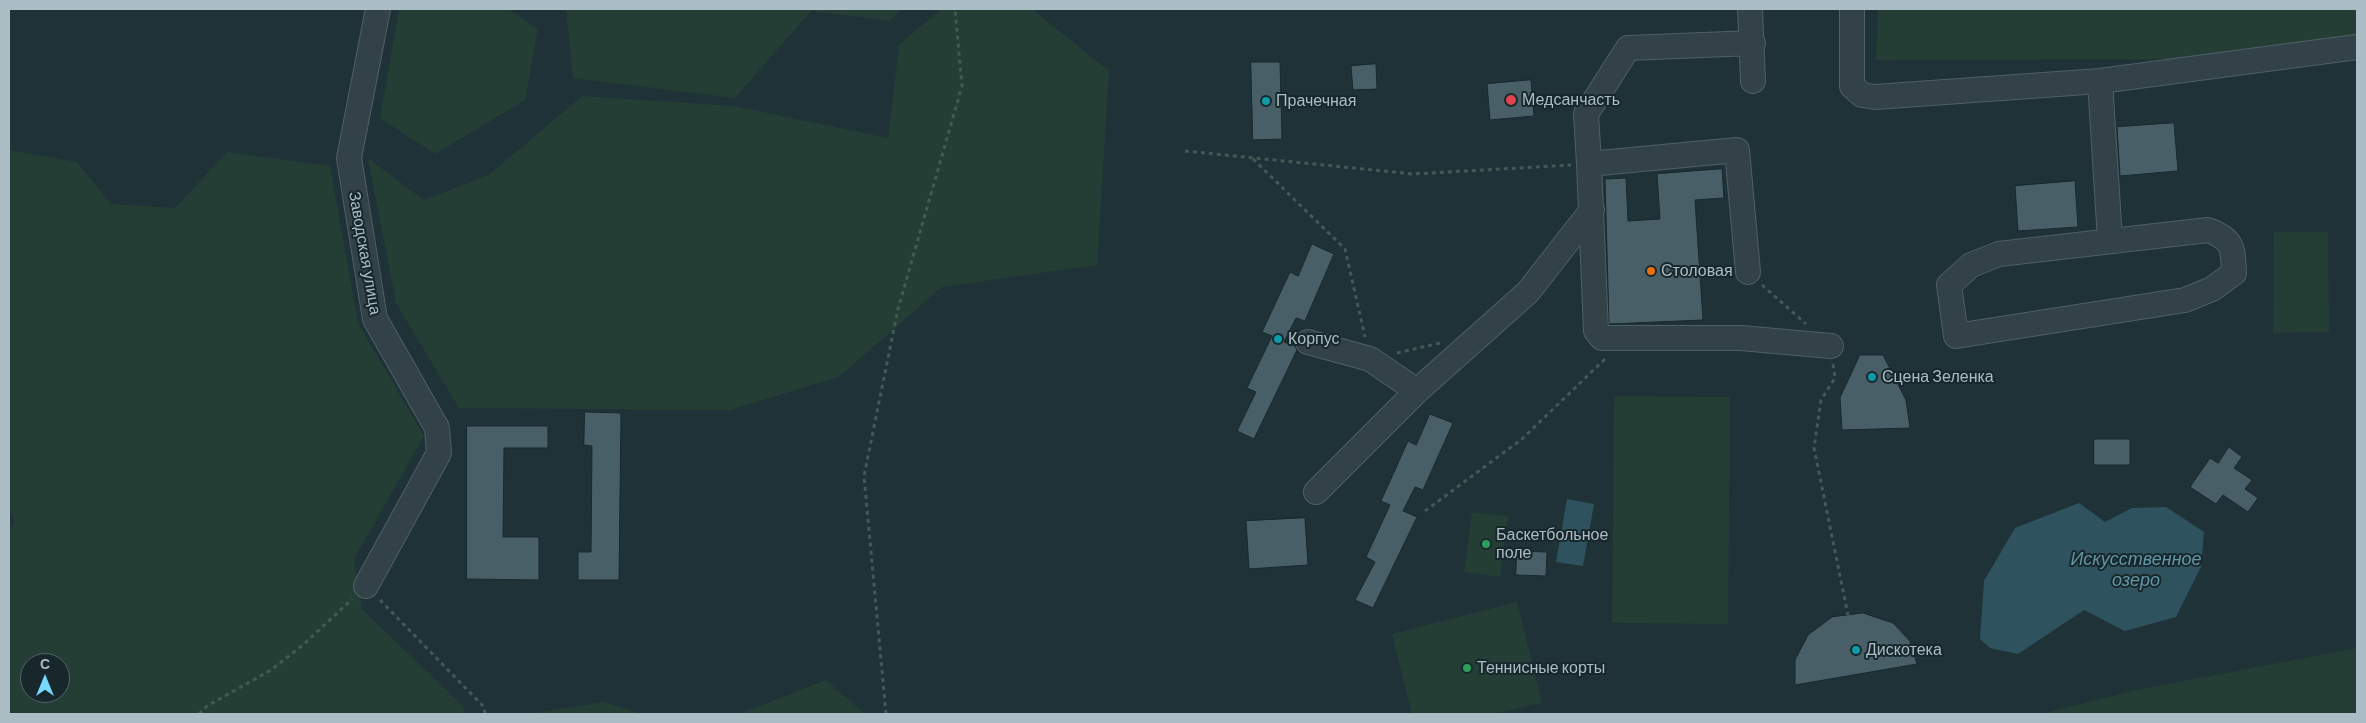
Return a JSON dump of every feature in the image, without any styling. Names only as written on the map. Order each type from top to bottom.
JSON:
[{"type":"street","name":"Заводская улица","points":[[366,586],[438,453],[438,428],[375,319],[349,158],[378,9]]},
{"type":"street","points":[[1750,9],[1753,43],[1753,81]]},
{"type":"street","points":[[1852,9],[1852,86],[1862,95],[1875,97],[2100,81],[2357,47]]},
{"type":"street","points":[[1753,43],[1628,48],[1586,114],[1590,164],[1596,331],[1602,338],[1741,338],[1830,346]]},
{"type":"street","points":[[2100,81],[2110,240]]},
{"type":"street","points":[[1590,164],[1737,150],[1748,272]]},
{"type":"street","points":[[1316,492],[1417,391],[1528,292],[1592,210]]},
{"type":"street","points":[[2208,230],[2222,235],[2233,248],[2234,273],[2212,289],[2184,300],[1956,336],[1949,285],[1971,265],[1999,254],[2110,240],[2208,230]]},
{"type":"street","points":[[1308,342],[1370,359],[1417,391]]},
{"type":"path","points":[[886,714],[864,476],[898,309],[962,86],[955,9]]},
{"type":"path","points":[[1185,151],[1413,174],[1590,164]]},
{"type":"path","points":[[1253,158],[1345,249],[1370,359],[1444,342]]},
{"type":"path","points":[[1748,272],[1830,346],[1835,378],[1821,400],[1814,448],[1848,615]]},
{"type":"path","points":[[1425,511],[1522,439],[1626,338]]},
{"type":"path","points":[[199,714],[207,706],[271,670],[303,645],[366,586],[484,707],[485,714]]},
{"type":"green space","points":[[399,9],[508,9],[538,29],[525,100],[435,154],[380,118]]},
{"type":"green space","points":[[566,9],[901,9],[890,21],[811,11],[735,98],[573,78]]},
{"type":"green space","points":[[941,9],[1032,9],[1109,71],[1097,265],[942,287],[839,377],[730,410],[459,408],[396,303],[368,158],[424,200],[490,174],[582,96],[734,106],[888,138],[899,45]]},
{"type":"green space","points":[[1878,9],[2357,9],[2357,59],[1876,60]]},
{"type":"green space","points":[[9,150],[77,162],[111,204],[175,208],[227,152],[330,166],[358,323],[424,436],[354,559],[362,609],[463,706],[465,714],[9,714],[9,530],[15,523],[9,506]]},
{"type":"green space","points":[[2274,232],[2328,232],[2329,332],[2273,333]]},
{"type":"green space","points":[[1614,396],[1730,397],[1728,624],[1612,623]]},
{"type":"green space","name":"Баскетбольное поле","points":[[1472,512],[1508,516],[1500,577],[1464,572]]},
{"type":"green space","name":"Теннисные корты","points":[[1517,602],[1542,703],[1492,714],[1412,714],[1392,634]]},
{"type":"green space","points":[[2357,648],[2357,714],[2040,714],[2136,690]]},
{"type":"green space","points":[[826,680],[865,714],[739,714]]},
{"type":"green space","points":[[603,702],[642,714],[529,714]]},
{"type":"water","points":[[1567,499],[1594,504],[1583,566],[1556,562]]},
{"type":"water","name":"Искусственное озеро","points":[[2079,503],[2105,522],[2132,508],[2166,507],[2204,532],[2201,567],[2176,617],[2125,631],[2084,610],[2018,654],[1990,648],[1980,639],[1984,581],[2015,528]]},
{"type":"building","name":"Прачечная","points":[[1251,62],[1280,62],[1282,139],[1253,140]]},
{"type":"building","points":[[1376,64],[1377,89],[1353,90],[1351,66]]},
{"type":"building","name":"Медсанчасть","points":[[1531,80],[1534,116],[1490,120],[1487,84]]},
{"type":"building","points":[[2174,123],[2178,171],[2120,176],[2117,127]]},
{"type":"building","name":"Столовая","points":[[1722,169],[1724,198],[1695,200],[1703,320],[1609,324],[1605,179],[1626,178],[1628,221],[1660,219],[1657,174]]},
{"type":"building","points":[[2075,181],[2078,227],[2018,231],[2015,186]]},
{"type":"building","name":"Корпус","points":[[1312,244],[1334,254],[1305,321],[1296,318],[1284,342],[1295,346],[1297,350],[1254,439],[1237,431],[1256,392],[1247,388],[1272,336],[1262,332],[1290,272],[1298,276]]},
{"type":"building","name":"Сцена Зеленка","points":[[1860,355],[1883,355],[1906,400],[1910,428],[1842,430],[1840,398]]},
{"type":"building","points":[[585,412],[621,413],[619,580],[578,580],[578,552],[591,552],[592,446],[584,445]]},
{"type":"building","points":[[1430,414],[1453,423],[1423,490],[1415,487],[1403,511],[1417,517],[1373,608],[1355,600],[1375,562],[1366,557],[1390,505],[1381,501],[1408,441],[1416,445]]},
{"type":"building","points":[[467,426],[548,426],[548,448],[504,448],[503,537],[539,537],[539,580],[467,579]]},
{"type":"building","points":[[2094,439],[2130,439],[2130,465],[2094,465]]},
{"type":"building","points":[[2229,447],[2242,457],[2234,468],[2252,480],[2245,489],[2258,498],[2248,512],[2223,495],[2216,504],[2190,487],[2210,458],[2218,463]]},
{"type":"building","points":[[1305,518],[1308,565],[1249,569],[1246,521]]},
{"type":"building","points":[[1517,551],[1547,552],[1546,576],[1516,575]]},
{"type":"building","name":"Дискотека","points":[[1863,613],[1893,623],[1910,641],[1917,664],[1795,685],[1795,660],[1808,635],[1832,617]]},
{"type":"place","name":"Медсанчасть","points":[[1511,100]]},
{"type":"place","name":"Прачечная","points":[[1266,101]]},
{"type":"place","name":"Столовая","points":[[1651,271]]},
{"type":"place","name":"Корпус","points":[[1278,339]]},
{"type":"place","name":"Сцена Зеленка","points":[[1872,377]]},
{"type":"place","name":"Баскетбольное поле","points":[[1486,544]]},
{"type":"place","name":"Дискотека","points":[[1856,650]]},
{"type":"place","name":"Теннисные корты","points":[[1467,668]]}]
